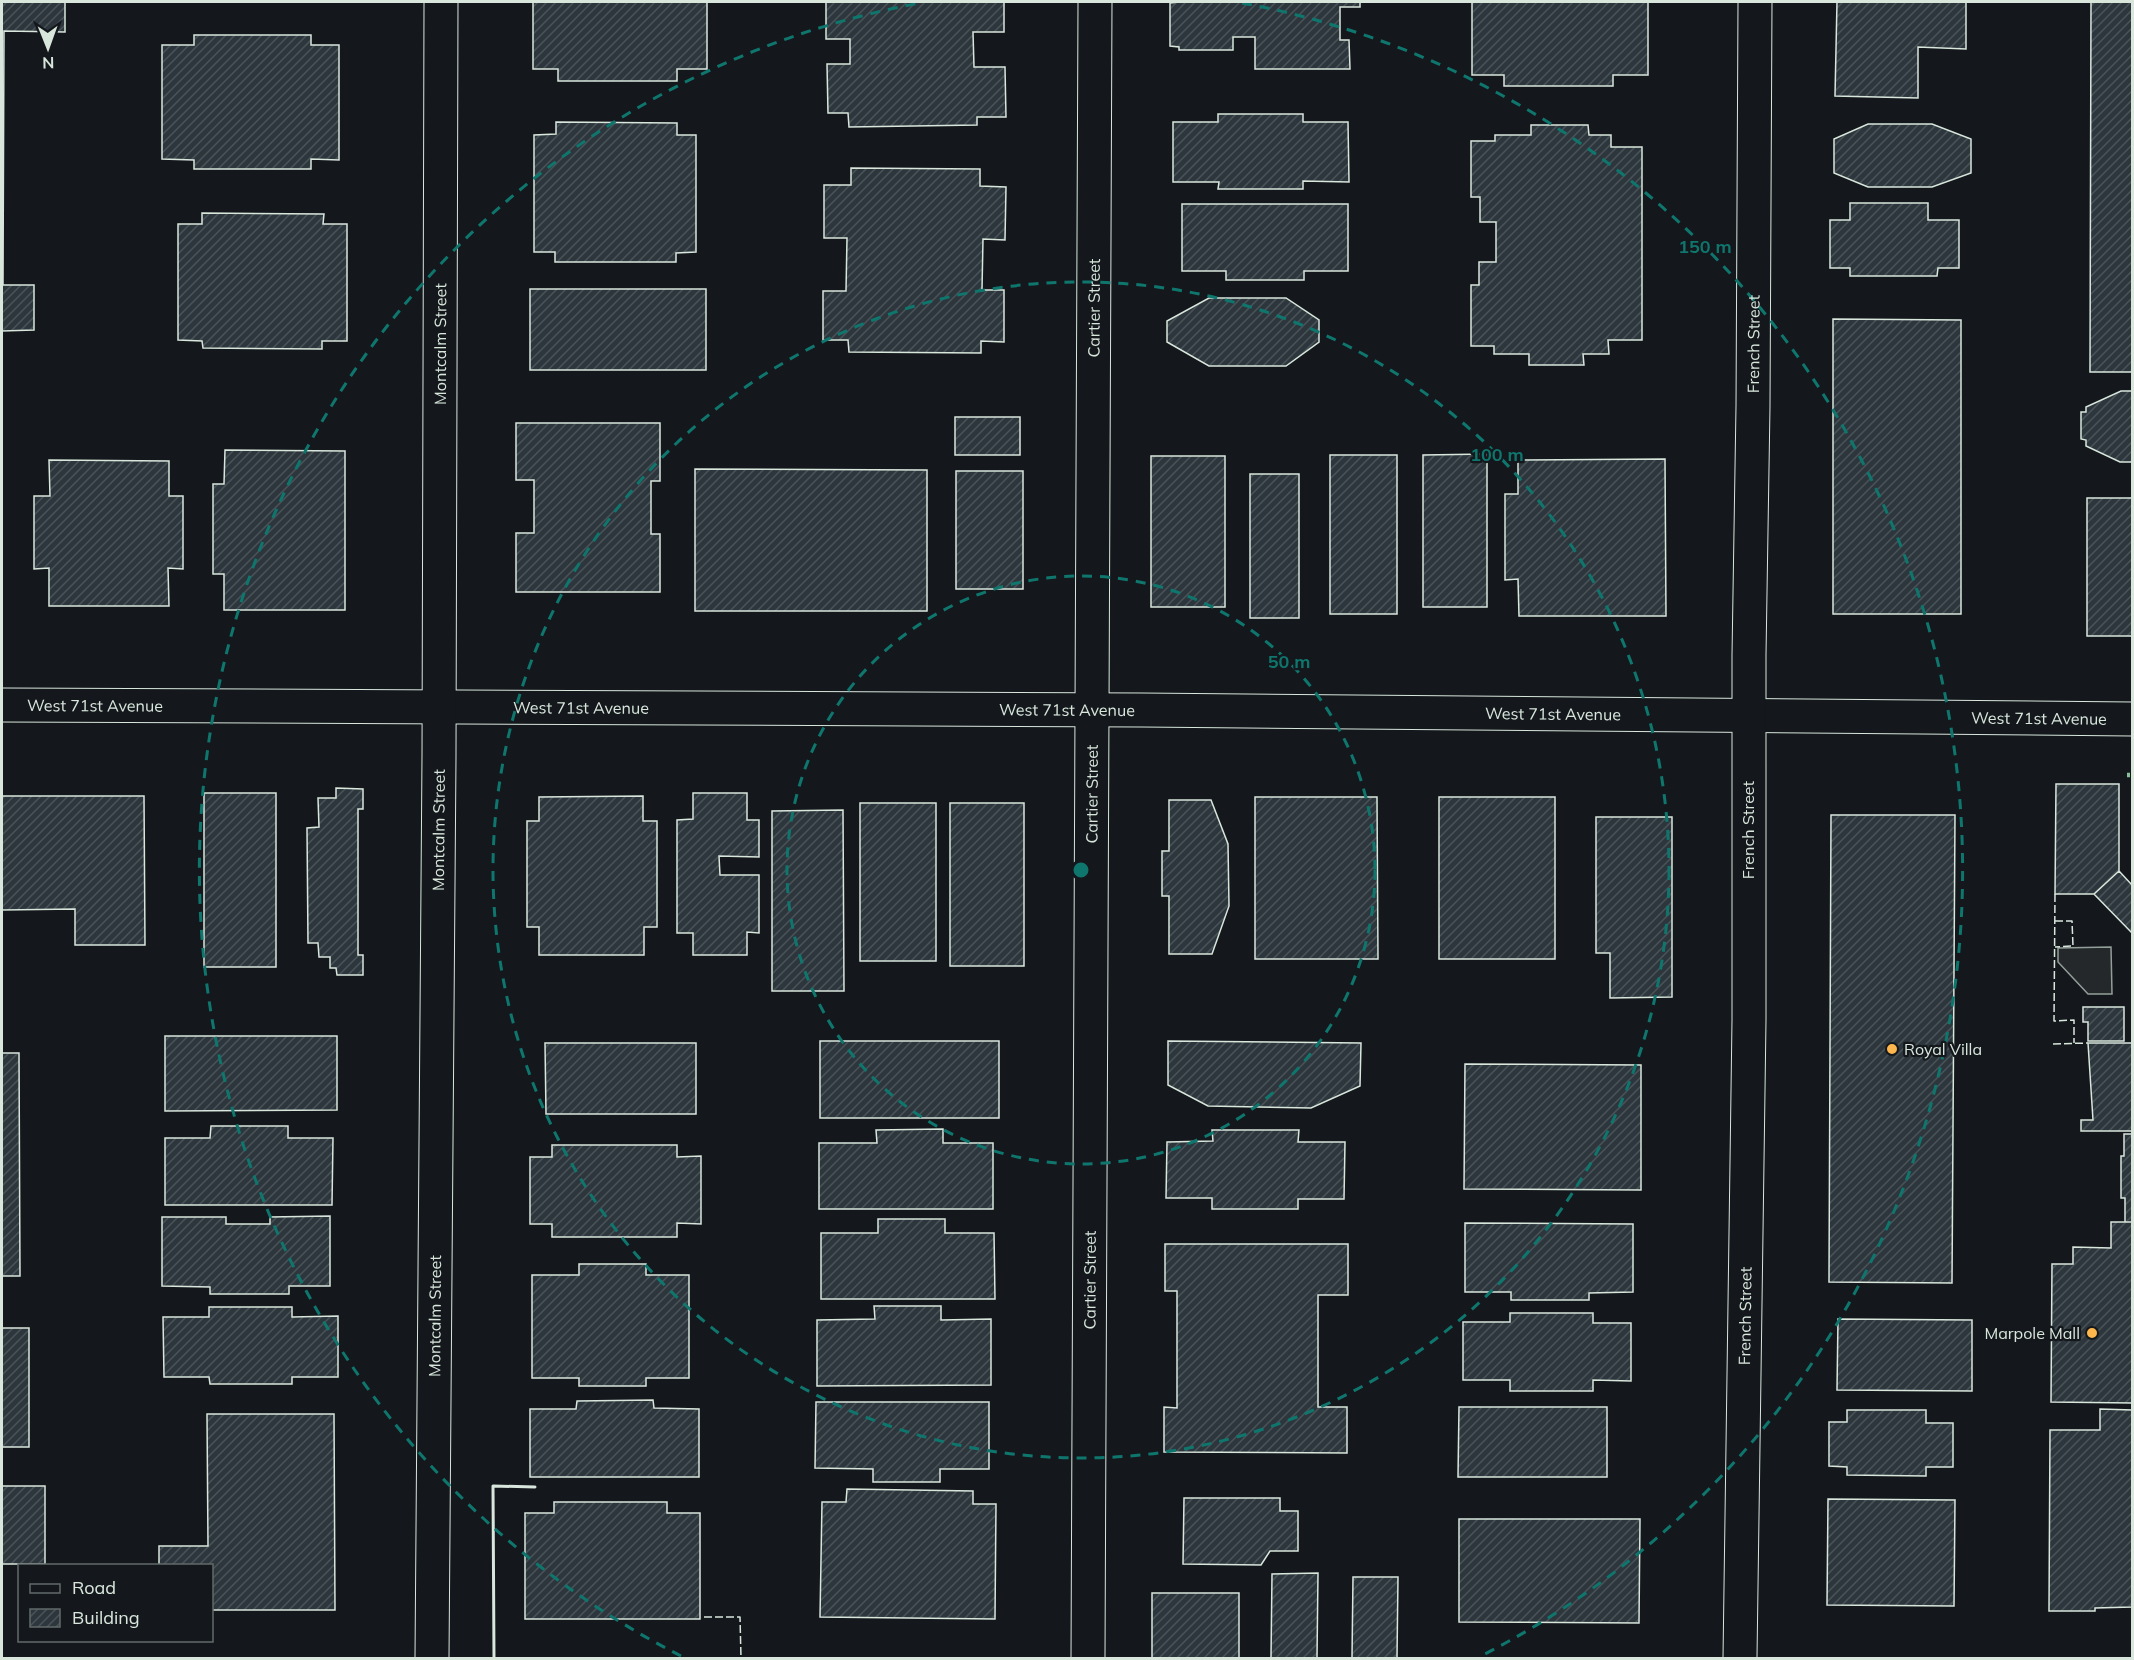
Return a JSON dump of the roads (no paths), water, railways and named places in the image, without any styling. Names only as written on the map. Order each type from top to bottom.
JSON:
[{"type":"street","name":"Montcalm Street","points":[[432,1659],[439,707],[441,2]]},
{"type":"street","name":"Cartier Street","points":[[1088,1659],[1095,2]]},
{"type":"street","name":"French Street","points":[[1740,1659],[1749,1020],[1755,2]]},
{"type":"street","name":"West 71st Avenue","points":[[2,705],[1092,710],[2133,719]]},
{"type":"place","name":"Royal Villa","points":[[1892,1049]]},
{"type":"place","name":"Marpole Mall","points":[[2092,1333]]}]
